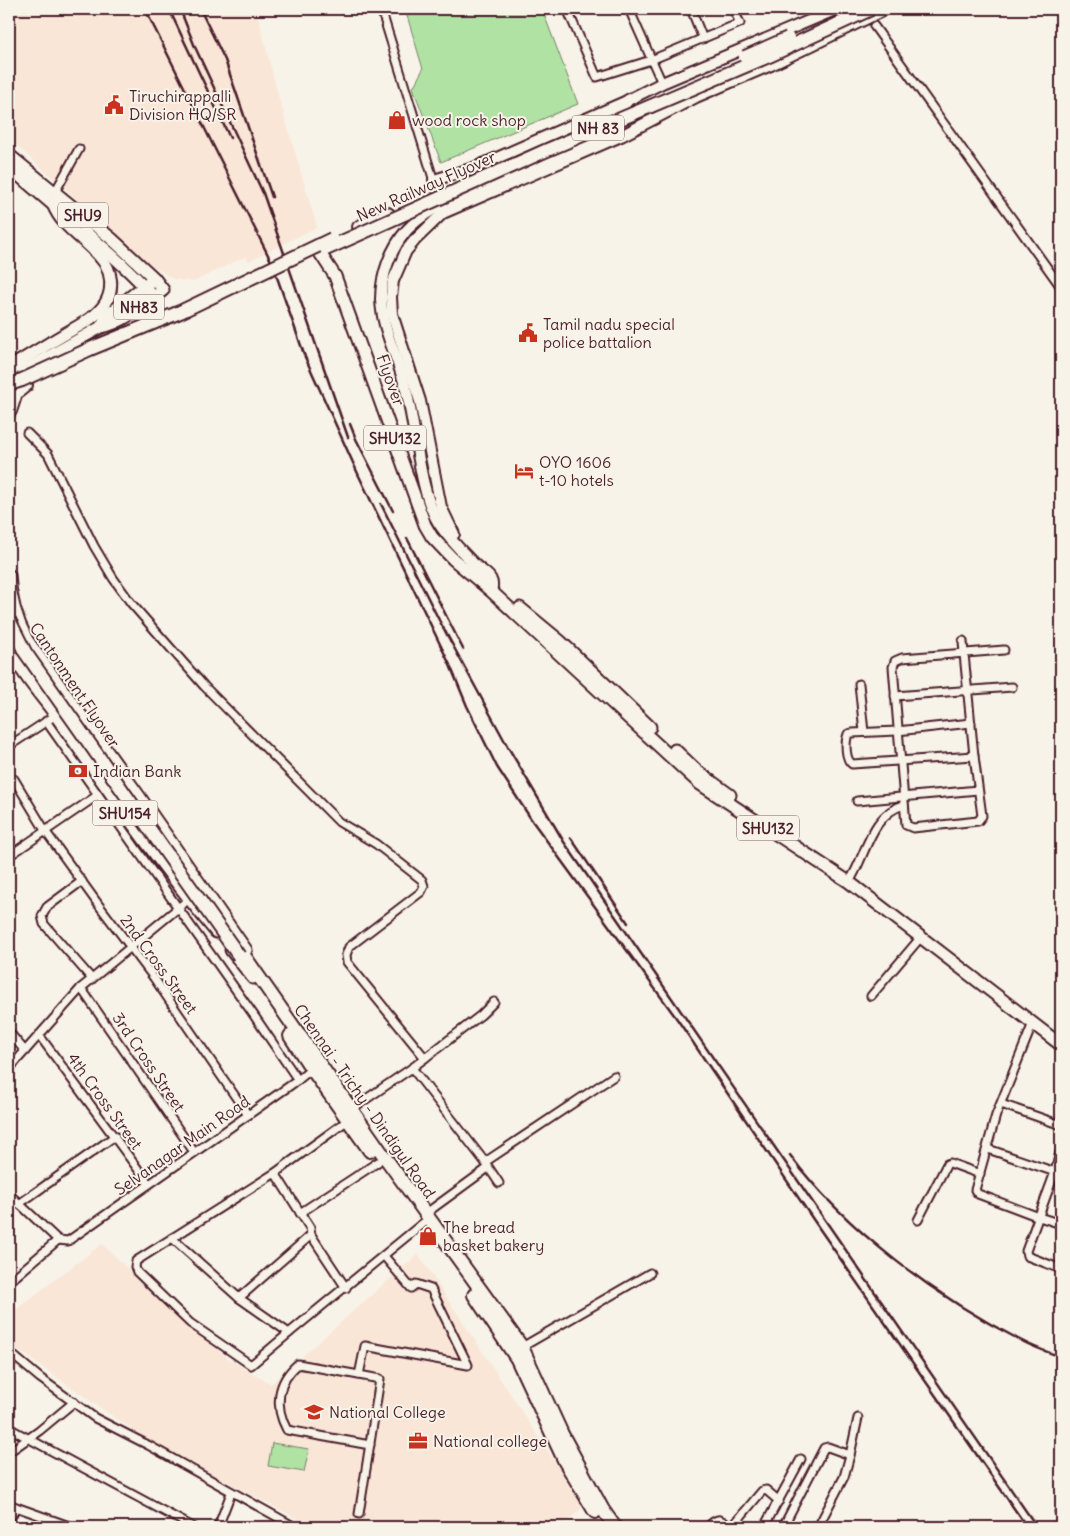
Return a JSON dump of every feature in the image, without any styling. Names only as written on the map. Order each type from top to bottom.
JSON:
[{"type":"highway","name":"New Railway Flyover","points":[[10,413],[16,393],[26,385],[83,358],[188,314],[359,227],[854,9]]},
{"type":"highway","name":"New Railway Flyover","points":[[10,378],[22,380],[90,349],[180,312],[321,248],[769,56],[871,9]]},
{"type":"highway","points":[[9,396],[10,413]]},
{"type":"highway","name":"Cantonment Flyover","points":[[9,602],[19,632],[34,655],[255,977]]},
{"type":"highway","name":"Cantonment Flyover","points":[[9,620],[25,652],[240,954]]},
{"type":"highway","name":"Chennai - Trichy - Dindigul Road","points":[[255,977],[378,1162],[424,1218]]},
{"type":"highway","name":"Chennai - Trichy - Dindigul Road","points":[[347,1114],[461,1270],[522,1347],[539,1397],[565,1462],[604,1527]]},
{"type":"highway","name":"Chennai - Trichy - Dindigul Road","points":[[461,1270],[517,1359],[603,1510],[615,1527]]},
{"type":"main road","name":"SHU9","points":[[9,155],[112,239],[149,282]]},
{"type":"main road","name":"SHU9","points":[[9,167],[107,250],[149,282]]},
{"type":"main road","points":[[10,378],[92,318],[104,306],[108,298],[111,280],[107,265],[97,253],[57,216],[52,204]]},
{"type":"main road","name":"Flyover","points":[[321,248],[339,274],[413,470],[430,522],[445,545],[483,578],[492,589],[700,784],[850,881]]},
{"type":"main road","points":[[10,378],[101,327],[107,316],[149,282]]},
{"type":"main road","name":"NH83","points":[[101,327],[110,325],[163,290],[149,282]]},
{"type":"main road","points":[[9,575],[9,602]]},
{"type":"main road","name":"SHU154","points":[[9,640],[13,666],[189,899],[255,977]]},
{"type":"main road","points":[[34,655],[236,934],[252,960],[255,977]]},
{"type":"main road","points":[[850,881],[938,943],[1061,1038]]},
{"type":"main road","name":"SHU132","points":[[850,881],[1061,1045]]},
{"type":"street","points":[[382,9],[442,209]]},
{"type":"street","points":[[629,9],[662,83]]},
{"type":"street","points":[[691,9],[703,39]]},
{"type":"street","points":[[570,10],[597,77],[651,60],[740,23],[733,9]]},
{"type":"street","points":[[442,209],[620,136],[696,97],[771,65],[884,9]]},
{"type":"street","points":[[434,180],[474,168],[630,100],[662,83],[833,10]]},
{"type":"street","points":[[874,26],[1061,286]]},
{"type":"street","points":[[620,136],[627,130],[633,101],[630,100]]},
{"type":"street","points":[[483,578],[485,568],[454,535],[441,507],[420,401],[392,314],[391,297],[393,281],[406,251],[442,209],[590,140],[606,130],[630,100]]},
{"type":"street","points":[[55,192],[79,149]]},
{"type":"street","points":[[27,433],[48,454],[113,578],[137,610],[204,686],[339,822],[376,844],[422,880],[424,886],[421,892],[349,947],[346,955],[347,962],[425,1058]]},
{"type":"street","points":[[963,641],[964,654],[974,756],[982,816],[978,821],[913,828],[906,825],[897,731],[893,667],[895,661],[902,658],[964,654],[1004,650]]},
{"type":"street","points":[[13,666],[34,655]]},
{"type":"street","points":[[859,684],[864,732]]},
{"type":"street","points":[[896,696],[1012,687]]},
{"type":"street","points":[[9,746],[51,718],[98,795],[298,1080]]},
{"type":"street","points":[[971,723],[848,734],[846,739],[848,762],[852,764],[974,756]]},
{"type":"street","name":"2nd Cross Street","points":[[14,779],[46,832],[154,978],[248,1115]]},
{"type":"street","points":[[857,801],[978,790]]},
{"type":"street","points":[[9,856],[98,795]]},
{"type":"street","points":[[850,881],[881,820],[895,808],[904,805]]},
{"type":"street","points":[[82,881],[47,907],[42,916],[44,924],[92,979]]},
{"type":"street","points":[[9,1069],[81,988],[189,899]]},
{"type":"street","points":[[871,996],[921,937]]},
{"type":"street","name":"3rd Cross Street","points":[[81,988],[194,1152]]},
{"type":"street","points":[[494,1002],[481,1016],[347,1114],[275,1173],[136,1261],[135,1267],[137,1272],[190,1323],[251,1365],[384,1256],[424,1218],[486,1165],[614,1076]]},
{"type":"street","points":[[1033,1023],[1001,1104],[976,1192],[1061,1224]]},
{"type":"street","points":[[9,1032],[25,1051]]},
{"type":"street","name":"4th Cross Street","points":[[39,1035],[149,1184]]},
{"type":"street","name":"Selvanagar Main Road","points":[[58,1240],[68,1241],[298,1080],[315,1066]]},
{"type":"street","points":[[412,1068],[499,1183]]},
{"type":"street","points":[[1001,1104],[1061,1125]]},
{"type":"street","points":[[19,1204],[115,1136]]},
{"type":"street","points":[[1061,1148],[1058,1173],[1026,1251],[1027,1256],[1061,1269]]},
{"type":"street","points":[[988,1149],[1058,1173]]},
{"type":"street","points":[[300,1213],[378,1162]]},
{"type":"street","points":[[918,1220],[947,1164],[950,1163],[980,1174]]},
{"type":"street","points":[[275,1173],[310,1228],[311,1235],[346,1288]]},
{"type":"street","points":[[9,1194],[58,1240],[9,1282]]},
{"type":"street","points":[[239,1298],[311,1235]]},
{"type":"street","points":[[172,1238],[239,1298],[290,1333]]},
{"type":"street","points":[[359,1375],[365,1346],[468,1365],[431,1289],[416,1284],[411,1288],[384,1256]]},
{"type":"street","points":[[522,1347],[650,1272]]},
{"type":"street","points":[[9,1352],[40,1378],[95,1418],[148,1445],[294,1527]]},
{"type":"street","points":[[359,1514],[370,1445],[380,1379],[298,1364],[289,1372],[282,1384],[279,1400],[281,1420],[288,1430],[370,1445]]},
{"type":"street","points":[[9,1452],[39,1431],[74,1402]]},
{"type":"street","points":[[818,1527],[844,1477],[858,1418]]},
{"type":"street","points":[[9,1428],[193,1527]]},
{"type":"street","points":[[783,1527],[824,1448],[828,1447],[850,1455]]},
{"type":"street","points":[[764,1527],[801,1459]]},
{"type":"street","points":[[707,1527],[716,1520],[724,1521],[731,1527],[762,1491],[766,1490],[779,1500]]},
{"type":"street","points":[[218,1527],[231,1493]]},
{"type":"street","points":[[9,1504],[59,1525],[72,1527]]},
{"type":"street","points":[[9,1521],[16,1508]]},
{"type":"shaded area","points":[[9,9],[256,9],[278,95],[317,227],[249,261],[246,256],[193,282],[173,279],[147,262],[9,139]]},
{"type":"shaded area","name":"National College","points":[[102,1244],[148,1289],[229,1359],[271,1384],[418,1254],[584,1506],[561,1527],[313,1527],[147,1440],[9,1344],[9,1315]]},
{"type":"green space","points":[[405,9],[542,9],[578,104],[441,162],[413,88],[423,69]]},
{"type":"green space","points":[[272,1443],[309,1449],[304,1472],[268,1466]]},
{"type":"railway","points":[[145,9],[272,263],[305,357],[359,476],[497,767],[533,822],[677,1019],[821,1231],[1027,1527]]},
{"type":"railway","points":[[169,9],[230,138]]},
{"type":"railway","points":[[180,9],[195,47],[263,193],[348,437]]},
{"type":"railway","points":[[200,9],[225,60],[272,197]]},
{"type":"railway","points":[[350,424],[393,511]]},
{"type":"railway","points":[[381,504],[439,620],[508,747],[564,842],[1037,1527]]},
{"type":"railway","points":[[407,538],[463,649]]},
{"type":"railway","points":[[571,838],[628,923]]},
{"type":"railway","points":[[790,1155],[812,1183],[838,1210],[896,1260],[958,1305],[990,1324],[1042,1350],[1061,1357]]},
{"type":"place","name":"Tiruchirappalli Division HQ/SR","points":[[114,105]]},
{"type":"place","name":"wood rock shop","points":[[397,120]]},
{"type":"place","name":"Tamil nadu special police battalion","points":[[528,333]]},
{"type":"place","name":"OYO 1606 t-10 hotels","points":[[524,471]]},
{"type":"place","name":"Indian Bank","points":[[78,771]]},
{"type":"place","name":"The bread basket bakery","points":[[428,1236]]},
{"type":"place","name":"National College","points":[[314,1412]]},
{"type":"place","name":"National college","points":[[418,1441]]}]
